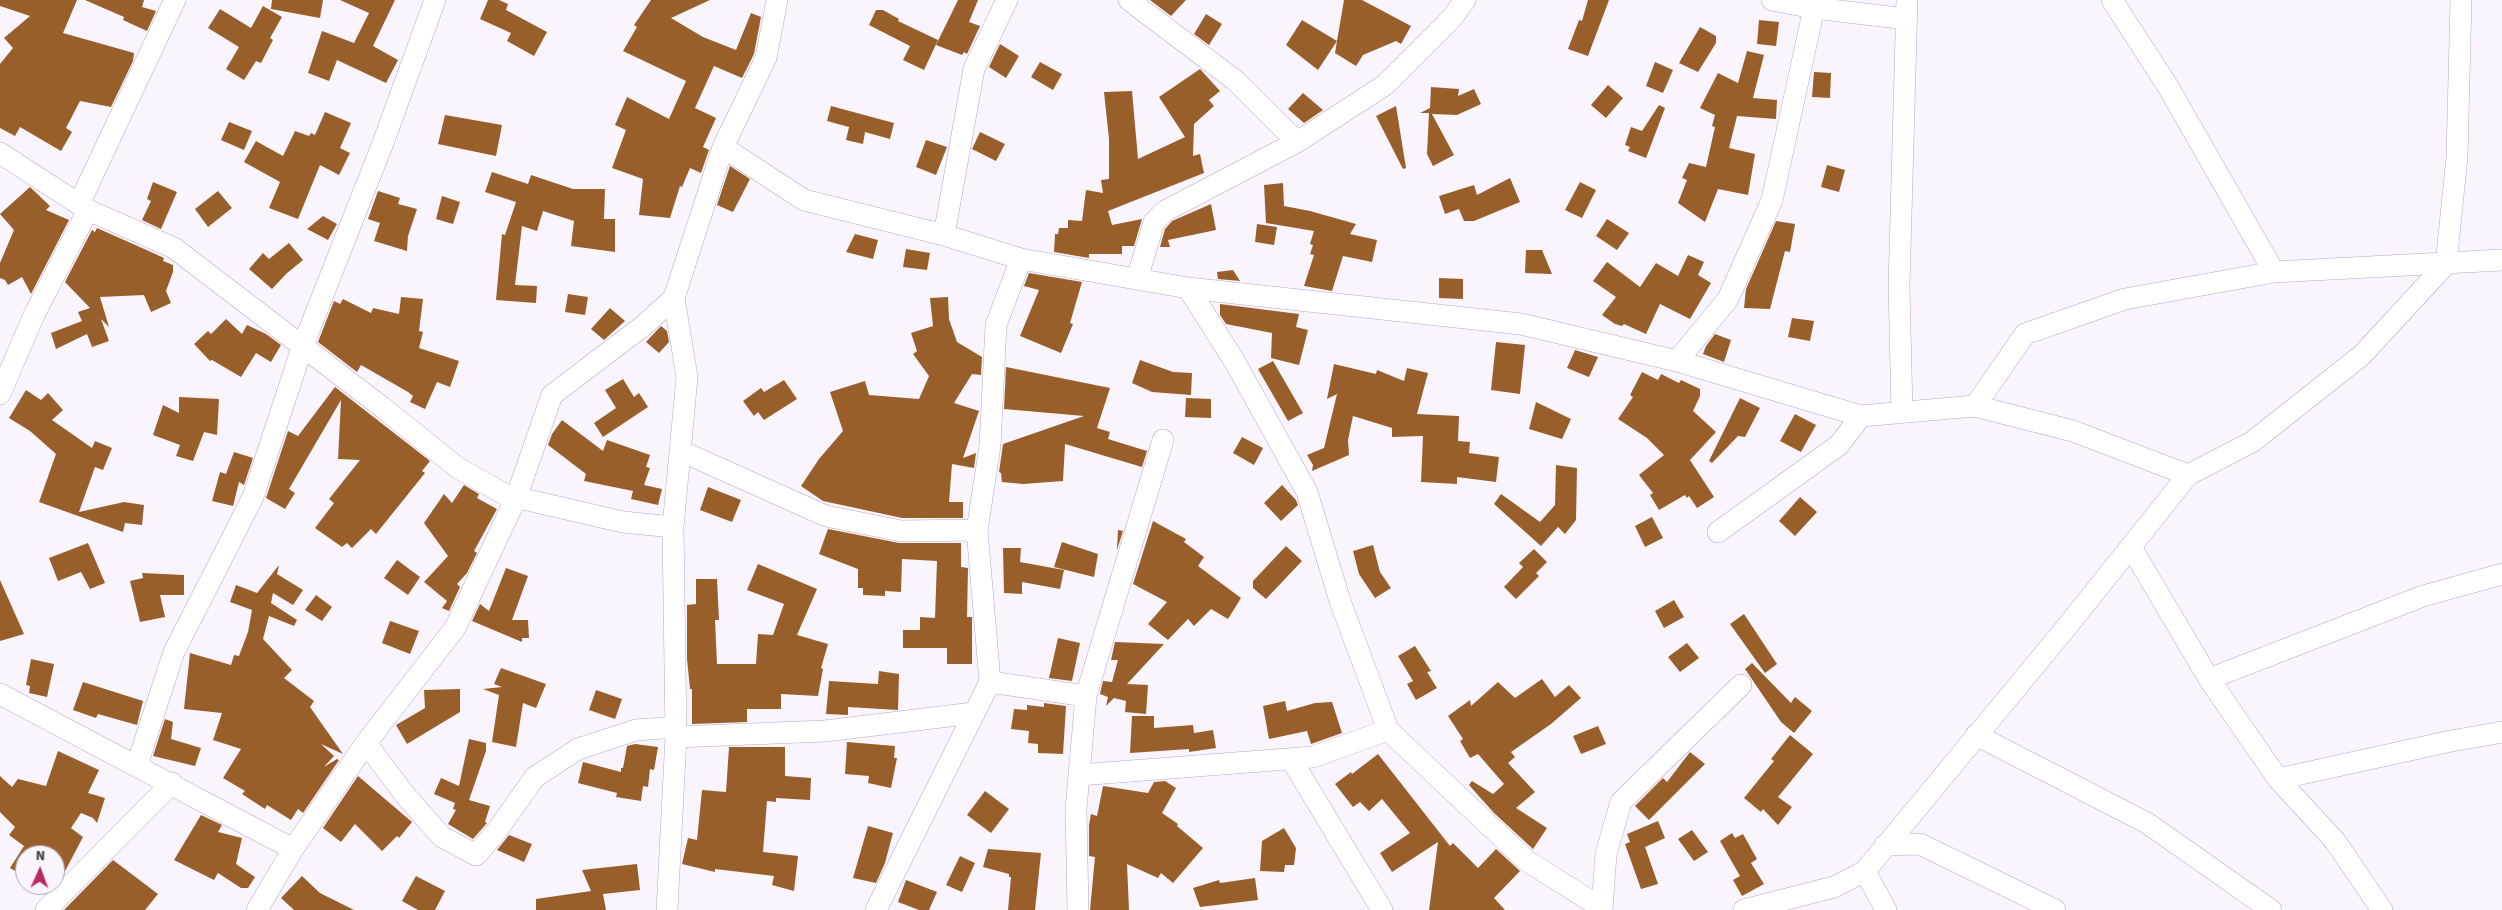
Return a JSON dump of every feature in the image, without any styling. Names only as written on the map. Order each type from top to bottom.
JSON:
[{"type":"street","points":[[0,394],[175,0]]},
{"type":"street","points":[[138,765],[174,652],[253,497],[302,348],[383,143],[435,0]]},
{"type":"street","points":[[667,910],[676,732],[672,527],[687,377],[674,298],[723,147],[766,58],[777,0]]},
{"type":"street","points":[[944,235],[974,68],[1007,0]]},
{"type":"street","points":[[1129,0],[1236,81],[1297,142]]},
{"type":"street","points":[[1137,279],[1154,222],[1165,211],[1297,142],[1385,85],[1452,18],[1465,0]]},
{"type":"street","points":[[1772,0],[1814,8],[1907,9],[1899,286],[1902,412]]},
{"type":"street","points":[[2112,0],[2167,85],[2274,272]]},
{"type":"street","points":[[1744,910],[1834,887],[1865,871],[2188,475],[2252,442],[2362,355],[2446,264],[2457,157],[2461,0]]},
{"type":"street","points":[[1677,361],[1728,299],[1772,200],[1814,8]]},
{"type":"street","points":[[723,147],[804,200],[944,235],[1022,259],[1188,288],[1521,324],[1677,361],[1861,416],[1975,406],[2073,430],[2188,475]]},
{"type":"street","points":[[0,153],[83,207],[174,248],[302,348],[382,406],[458,468],[506,495],[623,522],[672,527]]},
{"type":"street","points":[[876,910],[990,682],[977,530],[990,446],[996,325],[1022,259]]},
{"type":"street","points":[[1975,406],[2025,334],[2125,299],[2274,272],[2502,260]]},
{"type":"street","points":[[1188,288],[1235,362],[1307,492],[1340,601],[1388,730],[1527,861],[1602,909],[1606,854],[1621,802],[1741,685]]},
{"type":"street","points":[[257,910],[293,849],[366,744],[455,628],[516,498],[552,394],[643,326],[674,298]]},
{"type":"street","points":[[1718,532],[1839,445],[1861,416]]},
{"type":"street","points":[[1078,910],[1076,809],[1086,696],[1163,440]]},
{"type":"street","points":[[681,451],[826,516],[901,531],[977,530]]},
{"type":"street","points":[[2131,547],[2209,678],[2278,779],[2335,841],[2382,910]]},
{"type":"street","points":[[2209,678],[2423,596],[2502,574]]},
{"type":"street","points":[[990,682],[1086,696]]},
{"type":"street","points":[[0,694],[138,765],[293,849]]},
{"type":"street","points":[[366,744],[442,837],[476,855],[496,832],[535,777],[578,749],[636,730],[676,732],[824,731],[974,713]]},
{"type":"street","points":[[1079,775],[1313,757],[1388,730]]},
{"type":"street","points":[[2278,779],[2451,741],[2502,732]]},
{"type":"street","points":[[1976,735],[2147,823],[2271,910]]},
{"type":"street","points":[[1291,759],[1382,910]]},
{"type":"street","points":[[46,910],[172,784]]},
{"type":"street","points":[[1885,846],[1920,844],[2055,910]]},
{"type":"street","points":[[1865,871],[1886,910]]},
{"type":"building","points":[[0,0],[77,0],[63,33],[134,53],[133,61],[111,107],[80,101],[66,128],[72,132],[61,151],[20,127],[15,136],[0,128],[0,64],[13,48],[4,38],[30,16],[0,6]]},
{"type":"building","points":[[85,0],[144,0],[142,7],[156,11],[147,31],[123,20],[124,17]]},
{"type":"building","points":[[272,0],[323,0],[320,18],[271,9]]},
{"type":"building","points":[[340,0],[395,0],[373,46],[398,60],[386,83],[337,60],[329,81],[308,73],[322,31],[354,43],[369,13]]},
{"type":"building","points":[[488,0],[499,0],[508,4],[506,10],[547,32],[534,56],[507,41],[511,33],[480,19]]},
{"type":"building","points":[[651,0],[710,0],[671,18],[703,37],[736,50],[751,13],[761,17],[754,54],[742,78],[714,66],[695,108],[716,118],[703,147],[709,150],[701,173],[690,168],[682,187],[680,186],[670,218],[639,215],[643,179],[612,168],[626,130],[615,125],[627,97],[669,119],[686,81],[623,51],[637,27],[634,25]]},
{"type":"building","points":[[958,0],[978,0],[969,22],[980,26],[967,54],[964,52],[962,55],[936,45]]},
{"type":"building","points":[[1150,0],[1186,0],[1171,16]]},
{"type":"building","points":[[1344,0],[1362,0],[1411,26],[1401,44],[1396,41],[1363,55],[1356,66],[1335,53]]},
{"type":"building","points":[[1588,0],[1609,0],[1588,56],[1568,49],[1579,20],[1582,21]]},
{"type":"building","points":[[263,6],[282,17],[270,38],[273,40],[261,63],[256,61],[244,80],[226,69],[239,47],[208,28],[220,9],[251,28]]},
{"type":"building","points":[[876,10],[883,10],[899,19],[898,21],[938,40],[924,70],[903,60],[910,46],[869,25]]},
{"type":"building","points":[[1206,14],[1222,24],[1209,45],[1194,34]]},
{"type":"building","points":[[1302,20],[1337,41],[1318,70],[1286,45]]},
{"type":"building","points":[[1759,20],[1779,22],[1776,46],[1757,44]]},
{"type":"building","points":[[1700,27],[1716,36],[1716,43],[1698,72],[1679,63]]},
{"type":"building","points":[[1000,44],[1019,56],[1006,78],[989,67]]},
{"type":"building","points":[[1747,51],[1764,55],[1753,98],[1777,100],[1776,119],[1737,116],[1729,148],[1755,154],[1748,195],[1718,189],[1705,222],[1678,203],[1687,180],[1682,178],[1689,163],[1706,167],[1715,127],[1712,126],[1715,115],[1700,108],[1718,73],[1738,83]]},
{"type":"building","points":[[1040,62],[1062,74],[1053,90],[1031,77]]},
{"type":"building","points":[[1655,62],[1673,70],[1663,93],[1646,86]]},
{"type":"building","points":[[1200,69],[1220,91],[1209,100],[1214,106],[1194,124],[1193,156],[1200,154],[1204,173],[1108,211],[1112,225],[1142,219],[1134,246],[1122,246],[1122,254],[1089,254],[1089,258],[1054,252],[1055,234],[1058,234],[1059,228],[1068,228],[1068,220],[1082,221],[1086,190],[1103,193],[1101,180],[1109,179],[1109,139],[1104,92],[1132,91],[1138,159],[1185,137],[1159,97]]},
{"type":"building","points":[[1814,72],[1831,73],[1830,98],[1812,97]]},
{"type":"building","points":[[1608,85],[1623,98],[1606,118],[1591,105]]},
{"type":"building","points":[[1431,87],[1459,89],[1458,96],[1474,89],[1481,104],[1457,115],[1432,114],[1454,155],[1433,166],[1427,154],[1429,113],[1420,113],[1430,108]]},
{"type":"building","points":[[1303,93],[1323,110],[1304,123],[1288,109]]},
{"type":"building","points":[[1659,105],[1665,108],[1646,158],[1628,151],[1630,147],[1625,145],[1631,127],[1642,131]]},
{"type":"building","points":[[831,106],[894,123],[890,139],[865,132],[863,144],[846,140],[849,127],[827,121]]},
{"type":"building","points":[[1396,106],[1406,168],[1403,169],[1376,116]]},
{"type":"building","points":[[325,112],[351,123],[340,148],[350,153],[339,175],[320,165],[298,219],[269,208],[280,182],[244,162],[256,141],[283,156],[295,131],[309,136],[311,133],[315,135]]},
{"type":"building","points":[[445,115],[502,125],[496,156],[438,144]]},
{"type":"building","points":[[229,122],[252,131],[244,150],[221,140]]},
{"type":"building","points":[[980,132],[1005,144],[996,161],[972,149]]},
{"type":"building","points":[[926,140],[947,147],[936,175],[916,167]]},
{"type":"building","points":[[1827,165],[1845,170],[1839,192],[1821,187]]},
{"type":"building","points":[[730,166],[750,179],[733,212],[717,205]]},
{"type":"building","points":[[492,172],[528,184],[531,175],[573,189],[605,189],[604,219],[615,219],[615,252],[571,246],[574,221],[543,211],[537,231],[522,226],[515,285],[537,286],[536,303],[496,300],[502,234],[505,235],[516,202],[485,192]]},
{"type":"building","points":[[1510,178],[1520,202],[1474,221],[1464,221],[1459,209],[1445,214],[1439,196],[1474,185],[1477,195]]},
{"type":"building","points":[[153,182],[177,192],[161,229],[142,220],[151,201],[147,199]]},
{"type":"building","points":[[1580,182],[1596,190],[1582,218],[1565,210]]},
{"type":"building","points":[[1283,183],[1284,206],[1356,224],[1350,234],[1377,240],[1372,262],[1343,256],[1332,291],[1304,286],[1314,255],[1310,254],[1313,245],[1310,244],[1314,231],[1266,223],[1264,185]]},
{"type":"building","points":[[30,187],[50,206],[46,210],[69,220],[31,294],[22,277],[8,285],[5,280],[0,278],[0,263],[14,230],[0,214]]},
{"type":"building","points":[[218,191],[232,208],[208,227],[195,209]]},
{"type":"building","points":[[378,191],[400,198],[398,204],[417,209],[408,236],[407,251],[374,241],[380,223],[368,219]]},
{"type":"building","points":[[442,196],[460,202],[453,224],[436,219]]},
{"type":"building","points":[[1211,204],[1216,230],[1168,240],[1170,247],[1160,247],[1165,229],[1172,221]]},
{"type":"building","points":[[323,216],[337,224],[328,240],[307,229]]},
{"type":"building","points":[[1607,219],[1629,233],[1617,250],[1596,236]]},
{"type":"building","points":[[1776,221],[1795,224],[1790,252],[1785,251],[1770,309],[1744,308],[1746,289]]},
{"type":"building","points":[[1257,224],[1277,227],[1274,245],[1255,242]]},
{"type":"building","points":[[97,228],[164,258],[163,261],[173,265],[173,272],[166,291],[171,303],[151,312],[144,295],[100,297],[109,327],[101,319],[109,341],[92,347],[87,334],[56,349],[51,333],[82,321],[78,312],[90,308],[65,282],[92,230],[95,232]]},
{"type":"building","points":[[855,234],[878,240],[873,259],[846,252]]},
{"type":"building","points":[[289,243],[303,260],[272,289],[249,269],[263,253],[269,259]]},
{"type":"building","points":[[906,249],[930,253],[927,270],[903,267]]},
{"type":"building","points":[[1526,250],[1542,250],[1552,274],[1525,273]]},
{"type":"building","points":[[1688,255],[1704,262],[1698,275],[1711,283],[1690,319],[1660,304],[1646,334],[1624,324],[1622,326],[1615,324],[1602,315],[1616,297],[1593,281],[1607,262],[1640,287],[1656,263],[1678,276]]},
{"type":"building","points":[[1233,270],[1240,281],[1218,279],[1217,272]]},
{"type":"building","points":[[1029,273],[1082,282],[1070,323],[1073,324],[1061,353],[1020,336],[1039,290],[1024,286]]},
{"type":"building","points":[[1439,278],[1463,279],[1463,299],[1439,298]]},
{"type":"building","points":[[568,294],[588,297],[585,315],[565,312]]},
{"type":"building","points":[[401,297],[423,299],[419,331],[423,332],[419,348],[459,361],[450,387],[437,382],[425,409],[410,402],[413,396],[408,392],[361,365],[357,372],[318,342],[334,301],[340,304],[343,299],[371,313],[373,308],[399,314]]},
{"type":"building","points":[[948,297],[949,319],[957,342],[982,357],[981,375],[972,374],[954,403],[979,411],[963,458],[976,453],[974,468],[952,464],[949,502],[963,502],[963,518],[902,518],[823,501],[801,486],[819,459],[843,431],[830,392],[865,381],[869,395],[919,399],[929,376],[913,354],[917,351],[911,333],[933,326],[930,298]]},
{"type":"building","points":[[1220,304],[1299,314],[1296,327],[1308,330],[1299,365],[1271,358],[1272,333],[1226,324],[1220,315]]},
{"type":"building","points":[[610,308],[625,321],[604,340],[591,329]]},
{"type":"building","points":[[1792,318],[1814,321],[1810,341],[1788,337]]},
{"type":"building","points":[[226,319],[242,334],[247,325],[266,334],[281,345],[271,362],[256,353],[241,377],[212,360],[210,361],[194,344],[208,331],[211,334]]},
{"type":"building","points":[[661,326],[667,331],[669,342],[659,353],[646,342]]},
{"type":"building","points":[[1715,334],[1731,340],[1724,362],[1703,354],[1706,346]]},
{"type":"building","points":[[1496,342],[1525,345],[1520,394],[1491,390]]},
{"type":"building","points":[[1575,350],[1598,357],[1589,377],[1567,368]]},
{"type":"building","points":[[1140,360],[1173,372],[1192,373],[1191,395],[1152,392],[1132,383]]},
{"type":"building","points":[[1273,361],[1303,413],[1288,421],[1258,369]]},
{"type":"building","points":[[1334,364],[1376,374],[1377,370],[1404,381],[1407,368],[1428,373],[1417,414],[1459,416],[1458,441],[1470,442],[1469,453],[1499,457],[1496,482],[1457,477],[1457,484],[1421,482],[1423,436],[1392,437],[1392,428],[1353,416],[1348,440],[1349,455],[1312,471],[1313,465],[1307,455],[1324,448],[1337,394],[1327,399]]},
{"type":"building","points":[[1006,367],[1110,388],[1097,428],[1110,432],[1108,439],[1147,451],[1142,467],[1065,444],[1063,481],[1023,484],[1002,482],[1001,473],[999,472],[1003,444],[1084,416],[1004,409]]},
{"type":"building","points":[[1642,372],[1658,380],[1661,374],[1679,383],[1681,380],[1700,389],[1700,396],[1693,411],[1716,432],[1690,460],[1714,497],[1697,508],[1689,496],[1687,498],[1685,495],[1659,510],[1650,495],[1653,493],[1639,475],[1664,455],[1647,438],[1618,419],[1633,397],[1630,395]]},
{"type":"building","points":[[623,379],[634,397],[639,393],[648,407],[603,437],[594,423],[616,408],[605,390]]},
{"type":"building","points":[[784,380],[797,399],[764,420],[758,412],[754,416],[743,401],[761,388],[764,392]]},
{"type":"building","points":[[335,387],[430,461],[422,471],[425,473],[376,534],[371,529],[352,548],[347,543],[342,547],[315,528],[334,503],[329,499],[360,460],[338,459],[341,400],[289,489],[295,493],[285,509],[266,498],[288,431],[298,436]]},
{"type":"building","points":[[26,390],[41,400],[48,393],[63,410],[52,420],[92,448],[95,441],[112,448],[103,470],[95,467],[79,512],[124,502],[144,505],[142,525],[125,523],[123,532],[39,502],[56,454],[30,431],[9,418]]},
{"type":"building","points":[[179,397],[219,399],[217,435],[204,432],[193,461],[176,456],[180,445],[153,435],[163,405],[179,413]]},
{"type":"building","points":[[1186,398],[1211,399],[1211,418],[1185,417]]},
{"type":"building","points":[[1740,398],[1760,408],[1745,437],[1738,436],[1712,463],[1709,461]]},
{"type":"building","points":[[1536,402],[1571,419],[1562,439],[1529,429]]},
{"type":"building","points":[[1795,414],[1816,425],[1801,452],[1780,441]]},
{"type":"building","points":[[562,420],[603,451],[607,440],[650,455],[646,467],[650,468],[644,485],[662,489],[658,505],[631,499],[633,491],[584,481],[586,474],[548,445],[552,434]]},
{"type":"building","points":[[1242,437],[1263,448],[1254,465],[1233,453]]},
{"type":"building","points":[[234,452],[253,458],[244,485],[239,482],[233,506],[212,501],[220,472],[226,474]]},
{"type":"building","points":[[1556,465],[1577,468],[1576,520],[1565,534],[1558,527],[1541,546],[1494,504],[1501,494],[1540,522],[1555,505]]},
{"type":"building","points":[[464,485],[479,494],[477,498],[497,509],[474,551],[477,553],[467,573],[457,584],[460,587],[449,611],[442,608],[447,601],[424,582],[448,556],[424,523],[444,494],[452,503]]},
{"type":"building","points":[[1282,485],[1296,500],[1298,505],[1281,521],[1264,503]]},
{"type":"building","points":[[708,487],[741,500],[732,522],[700,510]]},
{"type":"building","points":[[1800,497],[1817,512],[1795,536],[1779,521]]},
{"type":"building","points":[[1652,517],[1663,538],[1645,547],[1635,526]]},
{"type":"building","points":[[1153,521],[1186,539],[1184,542],[1204,557],[1198,566],[1241,598],[1228,619],[1211,609],[1194,626],[1188,619],[1168,640],[1148,624],[1167,602],[1133,584]]},
{"type":"building","points":[[828,529],[899,543],[961,543],[961,567],[968,568],[967,617],[972,617],[972,664],[947,664],[947,648],[903,648],[903,630],[920,630],[920,617],[935,618],[937,561],[902,559],[901,592],[885,591],[885,596],[863,595],[863,588],[858,588],[858,569],[819,554]]},
{"type":"building","points":[[1118,530],[1123,531],[1117,550]]},
{"type":"building","points":[[1062,542],[1098,554],[1094,577],[1054,567]]},
{"type":"building","points":[[88,543],[105,583],[90,589],[81,572],[58,581],[49,558]]},
{"type":"building","points":[[1373,545],[1380,572],[1391,588],[1375,598],[1359,574],[1353,551]]},
{"type":"building","points":[[1286,546],[1302,561],[1266,599],[1253,588],[1253,581]]},
{"type":"building","points":[[1003,548],[1021,548],[1020,562],[1064,570],[1060,589],[1022,582],[1022,594],[1004,593]]},
{"type":"building","points":[[1534,549],[1547,562],[1536,573],[1539,576],[1516,599],[1504,587],[1523,567],[1519,563]]},
{"type":"building","points":[[397,560],[420,577],[408,595],[384,578]]},
{"type":"building","points":[[758,564],[817,589],[797,635],[828,644],[821,668],[823,669],[818,696],[781,694],[781,709],[747,709],[747,722],[692,724],[692,689],[690,689],[687,659],[687,605],[696,604],[696,579],[717,579],[719,620],[715,620],[717,664],[756,664],[758,634],[773,635],[784,604],[747,590]]},
{"type":"building","points":[[279,565],[277,574],[303,590],[293,605],[273,593],[271,603],[297,620],[294,626],[269,616],[263,639],[292,670],[284,678],[314,701],[310,707],[343,754],[321,744],[334,756],[324,767],[337,759],[339,760],[303,813],[298,809],[291,820],[267,805],[265,809],[242,794],[245,791],[223,778],[241,749],[213,740],[222,713],[184,709],[190,653],[231,665],[234,655],[239,656],[248,632],[252,610],[230,602],[236,585],[257,593]]},
{"type":"building","points":[[506,568],[528,576],[512,620],[528,620],[529,638],[522,638],[522,642],[472,621],[480,604],[489,611]]},
{"type":"building","points":[[142,573],[184,575],[184,595],[160,595],[165,617],[140,622],[130,581],[143,578]]},
{"type":"building","points":[[0,580],[24,634],[0,641]]},
{"type":"building","points":[[316,595],[332,607],[322,621],[305,610]]},
{"type":"building","points":[[1674,600],[1684,617],[1664,628],[1655,611]]},
{"type":"building","points":[[1744,614],[1777,664],[1765,673],[1730,624]]},
{"type":"building","points":[[390,621],[419,631],[410,654],[382,643]]},
{"type":"building","points":[[1058,638],[1080,643],[1072,681],[1049,678]]},
{"type":"building","points":[[1115,642],[1164,644],[1127,684],[1148,685],[1146,714],[1125,712],[1126,701],[1114,698],[1106,706],[1108,697],[1100,694],[1103,681],[1112,682],[1118,660],[1111,660]]},
{"type":"building","points":[[1687,643],[1699,658],[1680,672],[1668,657]]},
{"type":"building","points":[[1415,646],[1431,671],[1427,672],[1437,688],[1416,700],[1407,684],[1413,681],[1398,656]]},
{"type":"building","points":[[31,659],[54,664],[47,697],[29,693],[30,686],[26,685]]},
{"type":"building","points":[[1752,663],[1791,703],[1795,697],[1812,711],[1794,733],[1781,722],[1745,669]]},
{"type":"building","points":[[501,668],[546,684],[536,708],[523,703],[516,747],[492,742],[499,695],[483,689],[502,687],[494,684]]},
{"type":"building","points":[[879,671],[899,674],[898,710],[848,707],[848,715],[826,714],[829,681],[878,684]]},
{"type":"building","points":[[1542,679],[1555,697],[1569,685],[1581,698],[1551,724],[1511,752],[1515,757],[1508,763],[1535,792],[1516,808],[1547,828],[1533,849],[1494,813],[1469,785],[1472,781],[1493,794],[1504,784],[1478,754],[1470,758],[1460,741],[1463,739],[1448,716],[1470,700],[1471,706],[1498,682],[1515,698]]},
{"type":"building","points":[[83,682],[143,701],[137,725],[98,714],[96,718],[73,710]]},
{"type":"building","points":[[460,689],[460,712],[407,744],[396,725],[425,708],[424,690]]},
{"type":"building","points":[[596,690],[622,699],[615,719],[589,710]]},
{"type":"building","points":[[1285,701],[1287,711],[1315,703],[1332,702],[1342,733],[1311,744],[1307,731],[1269,739],[1263,706]]},
{"type":"building","points":[[1044,703],[1066,706],[1063,754],[1038,753],[1038,744],[1028,743],[1029,731],[1011,729],[1014,709],[1027,710],[1027,705],[1044,707]]},
{"type":"building","points":[[1132,716],[1154,716],[1154,728],[1193,725],[1194,733],[1213,730],[1216,748],[1189,752],[1189,749],[1130,753]]},
{"type":"building","points":[[165,719],[173,722],[171,739],[201,748],[195,766],[153,756]]},
{"type":"building","points":[[1598,726],[1606,744],[1581,754],[1573,736]]},
{"type":"building","points":[[1790,735],[1813,754],[1778,797],[1792,807],[1778,825],[1763,809],[1761,812],[1744,798],[1774,761],[1771,759]]},
{"type":"building","points":[[469,739],[486,743],[486,751],[469,800],[490,806],[485,822],[487,823],[473,839],[448,824],[456,810],[453,809],[455,803],[434,794],[441,778],[459,786]]},
{"type":"building","points":[[847,742],[895,746],[894,758],[897,758],[891,788],[868,783],[869,776],[845,774]]},
{"type":"building","points":[[635,744],[658,747],[654,770],[650,769],[648,787],[643,786],[641,801],[616,797],[617,793],[578,783],[583,762],[621,772],[627,746]]},
{"type":"building","points":[[729,747],[785,747],[785,776],[811,778],[810,800],[776,798],[776,802],[767,801],[763,852],[798,856],[794,891],[772,885],[774,876],[715,869],[715,872],[682,864],[688,838],[697,840],[702,790],[726,792]]},
{"type":"building","points":[[58,751],[99,770],[88,793],[105,798],[97,823],[93,818],[81,813],[71,828],[83,837],[65,871],[65,845],[23,845],[9,835],[15,827],[0,812],[0,776],[12,787],[18,779],[46,786]]},
{"type":"building","points":[[1690,752],[1705,764],[1649,820],[1635,806],[1663,778],[1667,782]]},
{"type":"building","points":[[1378,754],[1450,846],[1453,843],[1478,868],[1496,849],[1520,871],[1494,898],[1505,910],[1429,910],[1438,842],[1392,872],[1380,853],[1410,833],[1382,799],[1369,811],[1360,802],[1353,807],[1335,784],[1351,772],[1352,774]]},
{"type":"building","points":[[358,776],[412,822],[399,838],[397,836],[382,851],[355,824],[341,842],[323,828]]},
{"type":"building","points":[[1165,781],[1176,788],[1162,813],[1178,824],[1177,826],[1203,848],[1173,883],[1161,873],[1158,878],[1127,864],[1129,910],[1090,910],[1095,857],[1089,856],[1089,825],[1091,814],[1097,816],[1103,786],[1148,793],[1154,782]]},
{"type":"building","points":[[985,791],[1009,809],[991,833],[967,815]]},
{"type":"building","points":[[201,815],[222,825],[218,832],[242,838],[236,864],[255,877],[248,888],[241,888],[218,873],[214,880],[174,860]]},
{"type":"building","points":[[1658,821],[1665,838],[1645,847],[1658,884],[1641,889],[1625,844],[1630,842],[1627,834]]},
{"type":"building","points":[[868,826],[893,833],[885,863],[876,883],[853,878]]},
{"type":"building","points":[[1284,828],[1296,848],[1294,865],[1285,865],[1284,872],[1260,871],[1262,841]]},
{"type":"building","points":[[1692,830],[1708,852],[1694,861],[1678,839]]},
{"type":"building","points":[[1732,833],[1735,838],[1743,834],[1757,859],[1751,863],[1764,884],[1742,896],[1733,880],[1740,876],[1720,841]]},
{"type":"building","points":[[509,835],[532,844],[524,862],[497,850]]},
{"type":"building","points":[[988,849],[1041,853],[1035,910],[1008,910],[1011,877],[1009,877],[1009,874],[983,867]]},
{"type":"building","points":[[960,856],[975,863],[962,892],[946,885]]},
{"type":"building","points":[[15,860],[15,871],[10,868]]},
{"type":"building","points":[[113,860],[158,894],[145,910],[64,910]]},
{"type":"building","points":[[637,864],[640,890],[603,894],[606,910],[536,910],[536,899],[591,891],[582,870]]},
{"type":"building","points":[[302,876],[320,893],[354,910],[294,910],[281,898]]},
{"type":"building","points":[[416,876],[445,891],[435,910],[418,910],[402,901]]},
{"type":"building","points":[[1255,878],[1258,900],[1200,907],[1193,888],[1219,880],[1220,883]]},
{"type":"building","points":[[906,880],[937,892],[929,910],[919,910],[898,902]]}]
